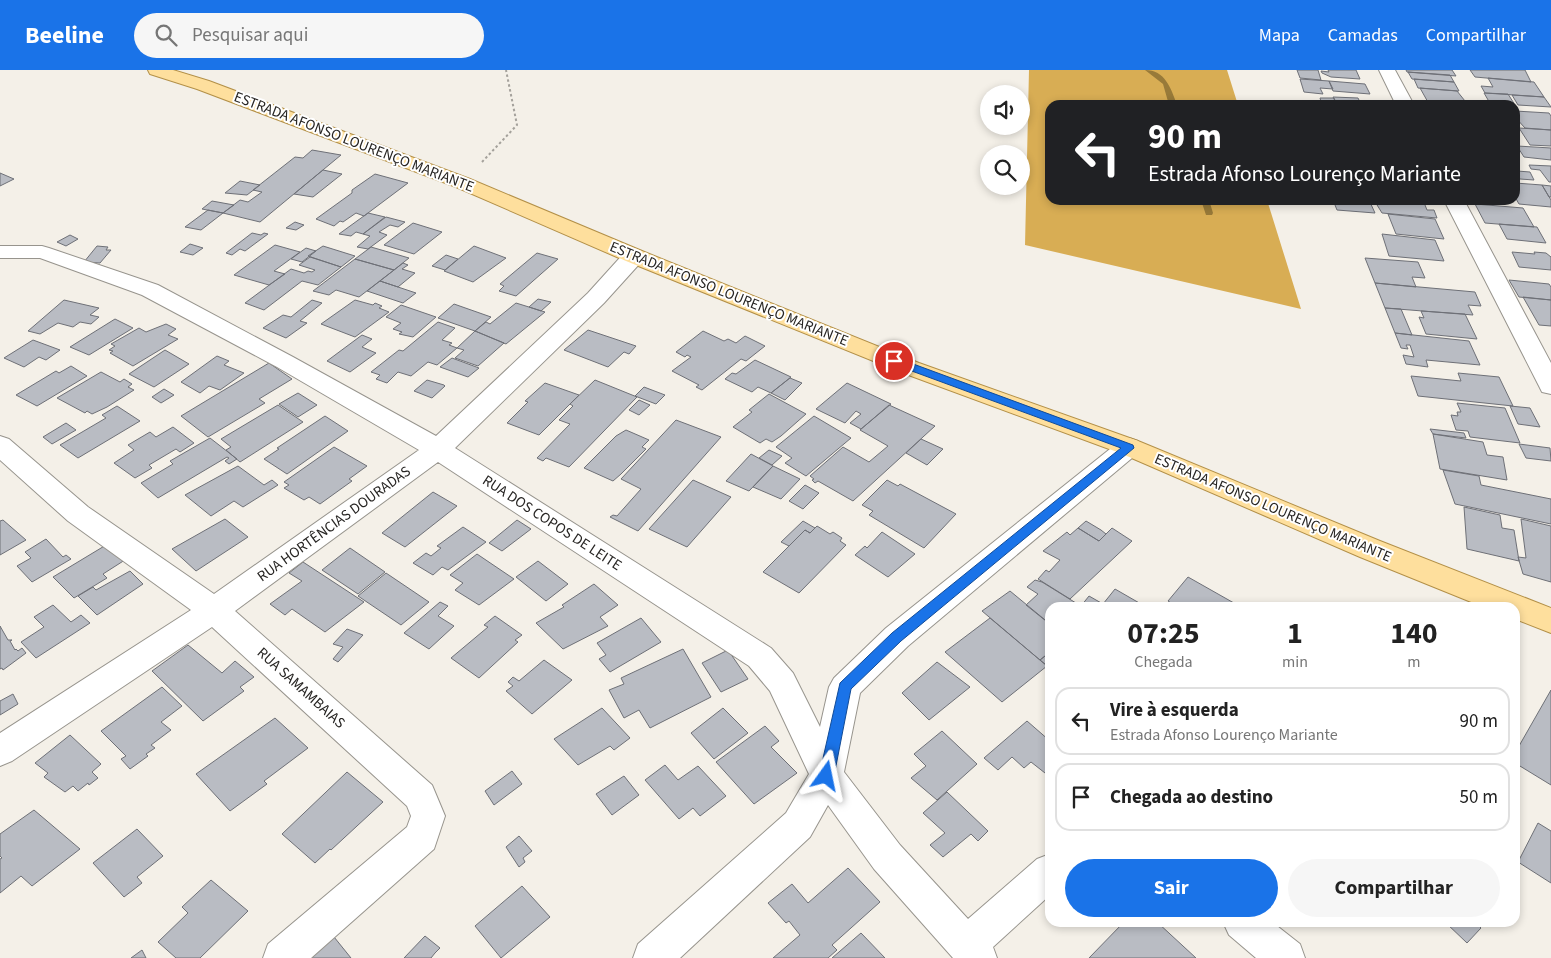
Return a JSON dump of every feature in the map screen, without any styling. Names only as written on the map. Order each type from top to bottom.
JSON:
[{"type":"main road","name":"ESTRADA AFONSO LOURENÇO MARIANTE","points":[[156,70],[203,85],[463,182],[634,256],[911,368],[1129,448],[1370,549],[1503,602]]},
{"type":"main road","name":"ESTRADA AFONSO LOURENÇO MARIANTE","points":[[1520,609],[1551,621]]},
{"type":"street","points":[[1388,70],[1403,100]]},
{"type":"street","points":[[1457,205],[1524,338],[1551,386]]},
{"type":"street","name":"RUA DOS COPOS DE LEITE","points":[[0,252],[42,252],[150,290],[285,362],[438,449],[760,657],[782,682],[826,776],[887,857],[973,952]]},
{"type":"street","name":"RUA HORTÊNCIAS DOURADAS","points":[[0,751],[214,610],[438,449],[596,298],[634,256]]},
{"type":"street","points":[[1524,338],[1551,340]]},
{"type":"street","name":"RUA SAMAMBAIAS","points":[[0,445],[78,514],[214,610],[420,796],[428,816],[421,837],[282,958]]},
{"type":"street","points":[[652,958],[798,825],[826,776],[845,687],[897,637],[1129,448]]},
{"type":"street","points":[[973,952],[1045,876]]},
{"type":"street","points":[[1248,927],[1286,958]]},
{"type":"path","points":[[463,182],[517,125],[506,70]]},
{"type":"shaded area","points":[[1029,70],[1227,70],[1236,100],[1045,100],[1045,205],[1269,205],[1301,309],[1025,245],[1026,195],[1030,195],[1030,145],[1027,145],[1028,135],[1030,135]]},
{"type":"building","points":[[1297,70],[1318,70],[1321,80],[1300,78]]},
{"type":"building","points":[[1328,70],[1356,70],[1360,79],[1331,77],[1321,71],[1329,72]]},
{"type":"building","points":[[1406,70],[1452,70],[1456,76],[1407,72]]},
{"type":"building","points":[[1470,70],[1525,70],[1531,82],[1475,77]]},
{"type":"building","points":[[1408,72],[1450,75],[1454,82],[1412,79]]},
{"type":"building","points":[[1488,78],[1534,82],[1544,97],[1485,93],[1481,86],[1493,87]]},
{"type":"building","points":[[1300,79],[1329,81],[1333,89],[1320,88],[1323,94],[1304,92]]},
{"type":"building","points":[[1414,79],[1454,82],[1459,91],[1418,88]]},
{"type":"building","points":[[1329,81],[1365,84],[1370,94],[1333,91]]},
{"type":"building","points":[[1420,88],[1457,91],[1464,100],[1427,100]]},
{"type":"building","points":[[1484,93],[1508,94],[1512,100],[1488,100]]},
{"type":"building","points":[[1512,95],[1544,97],[1551,107],[1520,105],[1520,100],[1515,100]]},
{"type":"building","points":[[1333,97],[1358,98],[1359,100],[1334,100]]},
{"type":"building","points":[[1320,98],[1334,98],[1335,100],[1321,100]]},
{"type":"building","points":[[1520,111],[1549,113],[1551,116],[1551,130],[1525,128],[1520,122]]},
{"type":"building","points":[[1520,128],[1551,130],[1551,146],[1530,145]]},
{"type":"building","points":[[1520,146],[1551,148],[1551,160],[1524,157],[1520,151]]},
{"type":"building","points":[[312,150],[341,155],[260,222],[223,213],[240,200],[248,202],[262,192],[253,190],[295,157],[303,158]]},
{"type":"building","points":[[1529,165],[1551,166],[1551,182],[1540,170],[1531,169]]},
{"type":"building","points":[[323,170],[342,174],[313,197],[294,194]]},
{"type":"building","points":[[1520,171],[1530,172],[1534,180],[1520,179]]},
{"type":"building","points":[[0,173],[14,179],[0,186]]},
{"type":"building","points":[[375,174],[408,183],[364,216],[356,213],[334,226],[316,219],[352,193],[352,190]]},
{"type":"building","points":[[240,181],[260,185],[247,195],[225,193]]},
{"type":"building","points":[[1520,183],[1542,185],[1551,200],[1551,207],[1520,204]]},
{"type":"building","points":[[1542,185],[1551,186],[1551,197],[1549,197]]},
{"type":"building","points":[[212,201],[234,205],[223,213],[202,209]]},
{"type":"building","points":[[1335,205],[1371,205],[1375,213],[1337,210]]},
{"type":"building","points":[[1377,205],[1425,205],[1427,210],[1434,210],[1437,218],[1382,213]]},
{"type":"building","points":[[1476,205],[1523,208],[1534,227],[1485,223]]},
{"type":"building","points":[[208,210],[223,213],[201,230],[185,227]]},
{"type":"building","points":[[368,213],[385,217],[363,234],[356,232],[351,236],[339,234]]},
{"type":"building","points":[[1388,214],[1435,219],[1444,239],[1396,234]]},
{"type":"building","points":[[386,217],[405,222],[398,227],[390,225],[379,232],[387,235],[368,249],[357,247],[370,236],[363,234]]},
{"type":"building","points":[[295,222],[304,225],[296,230],[286,228]]},
{"type":"building","points":[[413,223],[442,232],[414,254],[384,245]]},
{"type":"building","points":[[1499,224],[1537,227],[1546,243],[1507,239]]},
{"type":"building","points":[[252,233],[268,234],[245,251],[240,249],[232,255],[226,253]]},
{"type":"building","points":[[1382,234],[1435,240],[1444,261],[1389,256]]},
{"type":"building","points":[[70,235],[78,239],[66,246],[57,242]]},
{"type":"building","points":[[190,244],[203,248],[193,255],[180,252]]},
{"type":"building","points":[[275,245],[300,252],[274,271],[285,274],[269,285],[234,275]]},
{"type":"building","points":[[97,246],[108,247],[106,250],[111,250],[100,263],[84,262]]},
{"type":"building","points":[[323,246],[355,256],[341,267],[308,256]]},
{"type":"building","points":[[474,246],[506,258],[473,282],[444,271]]},
{"type":"building","points":[[371,247],[409,258],[394,270],[355,259]]},
{"type":"building","points":[[306,248],[316,251],[302,262],[291,259]]},
{"type":"building","points":[[1512,252],[1546,253],[1551,257],[1551,270],[1519,267]]},
{"type":"building","points":[[537,253],[558,259],[516,296],[499,291],[504,286],[500,284]]},
{"type":"building","points":[[446,255],[458,259],[445,270],[432,266]]},
{"type":"building","points":[[310,257],[341,267],[318,285],[302,281],[264,310],[245,303],[291,269],[304,273],[315,270],[299,265]]},
{"type":"building","points":[[1365,258],[1418,262],[1425,278],[1412,277],[1416,287],[1375,283]]},
{"type":"building","points":[[355,259],[394,270],[359,297],[336,290],[329,295],[313,291]]},
{"type":"building","points":[[403,263],[408,265],[402,269],[415,273],[398,287],[380,281]]},
{"type":"building","points":[[1509,280],[1549,284],[1551,287],[1551,300],[1519,297]]},
{"type":"building","points":[[380,281],[416,293],[403,303],[367,291]]},
{"type":"building","points":[[1375,283],[1475,292],[1481,306],[1468,305],[1473,315],[1385,308]]},
{"type":"building","points":[[1523,297],[1551,300],[1551,326],[1539,325]]},
{"type":"building","points":[[538,299],[551,302],[541,311],[529,307]]},
{"type":"building","points":[[64,300],[99,308],[90,315],[99,317],[91,324],[80,322],[73,327],[58,323],[40,334],[28,331]]},
{"type":"building","points":[[312,300],[322,303],[300,321],[307,323],[286,338],[263,328],[283,315],[291,317]]},
{"type":"building","points":[[355,300],[373,305],[375,303],[382,306],[379,308],[389,312],[355,337],[321,324]]},
{"type":"building","points":[[516,303],[545,312],[506,344],[475,331],[486,322],[490,324]]},
{"type":"building","points":[[454,304],[491,317],[475,331],[438,318]]},
{"type":"building","points":[[401,305],[436,317],[413,337],[399,334],[402,332],[393,329],[401,323],[386,317]]},
{"type":"building","points":[[1385,308],[1401,309],[1412,335],[1395,333]]},
{"type":"building","points":[[1421,311],[1465,314],[1477,339],[1426,334],[1419,317],[1424,318]]},
{"type":"building","points":[[115,319],[133,328],[89,355],[70,347]]},
{"type":"building","points":[[438,322],[455,328],[442,340],[452,343],[449,345],[457,348],[437,365],[428,362],[411,376],[398,372],[387,383],[376,379],[380,375],[371,372],[399,350],[403,351]]},
{"type":"building","points":[[166,324],[176,329],[168,335],[178,339],[133,366],[110,353],[113,351],[109,350],[115,346],[111,344],[139,328],[146,332]]},
{"type":"building","points":[[588,330],[636,346],[629,354],[624,352],[608,367],[564,350]]},
{"type":"building","points":[[475,331],[504,343],[478,366],[455,358],[464,350],[457,348]]},
{"type":"building","points":[[703,331],[724,341],[728,339],[736,343],[745,336],[765,346],[746,361],[741,359],[702,390],[696,387],[699,385],[672,371],[691,357],[687,355],[685,357],[676,352]]},
{"type":"building","points":[[1395,333],[1469,341],[1480,365],[1426,360],[1428,367],[1406,364],[1403,355],[1414,357],[1410,345],[1406,345],[1408,349],[1401,348]]},
{"type":"building","points":[[362,335],[372,339],[362,347],[376,353],[350,372],[327,361]]},
{"type":"building","points":[[33,340],[60,350],[46,360],[39,357],[24,367],[4,358]]},
{"type":"building","points":[[165,350],[189,364],[154,387],[129,374]]},
{"type":"building","points":[[217,356],[229,361],[224,365],[244,373],[220,390],[209,386],[200,393],[181,382]]},
{"type":"building","points":[[452,358],[479,368],[468,377],[440,367]]},
{"type":"building","points":[[755,360],[791,377],[771,393],[758,387],[752,392],[725,379],[732,373],[736,374]]},
{"type":"building","points":[[269,363],[292,379],[259,399],[265,403],[208,437],[181,416]]},
{"type":"building","points":[[71,366],[87,376],[37,406],[16,395],[56,371],[59,373]]},
{"type":"building","points":[[101,372],[120,382],[124,379],[132,384],[128,387],[134,390],[92,414],[87,411],[85,413],[57,398]]},
{"type":"building","points":[[1458,373],[1499,377],[1513,406],[1418,396],[1411,376],[1461,381]]},
{"type":"building","points":[[790,378],[802,383],[785,400],[771,393]]},
{"type":"building","points":[[427,380],[445,386],[432,398],[414,391]]},
{"type":"building","points":[[595,380],[637,397],[569,467],[546,458],[543,461],[537,458],[570,424],[559,420],[573,406],[570,404]]},
{"type":"building","points":[[545,383],[579,395],[539,435],[507,423],[528,402],[525,401]]},
{"type":"building","points":[[847,383],[891,404],[861,429],[850,423],[861,414],[856,411],[845,423],[816,409]]},
{"type":"building","points":[[644,387],[665,395],[656,404],[635,396]]},
{"type":"building","points":[[164,389],[174,395],[161,403],[152,397]]},
{"type":"building","points":[[298,393],[317,405],[298,417],[279,404]]},
{"type":"building","points":[[769,394],[806,414],[772,442],[766,439],[760,443],[733,427],[752,412],[749,410]]},
{"type":"building","points":[[639,400],[650,405],[639,415],[629,410]]},
{"type":"building","points":[[1457,403],[1505,408],[1520,443],[1470,437],[1468,431],[1456,430],[1451,415],[1458,416],[1457,412],[1461,412]]},
{"type":"building","points":[[278,405],[303,422],[240,462],[226,450],[231,447],[221,439]]},
{"type":"building","points":[[889,405],[935,426],[853,501],[818,481],[815,483],[812,480],[814,479],[810,476],[843,447],[869,462],[888,446],[860,430]]},
{"type":"building","points":[[117,406],[140,421],[78,458],[60,445],[106,418],[102,415]]},
{"type":"building","points":[[1510,406],[1530,408],[1540,427],[1518,424]]},
{"type":"building","points":[[325,416],[348,431],[287,474],[264,459],[279,449],[277,448]]},
{"type":"building","points":[[814,416],[851,438],[806,476],[785,463],[792,458],[776,447]]},
{"type":"building","points":[[676,420],[721,437],[638,531],[610,517],[613,515],[617,516],[641,489],[621,479]]},
{"type":"building","points":[[66,423],[76,430],[52,444],[43,437]]},
{"type":"building","points":[[173,427],[194,443],[180,452],[176,449],[149,465],[152,468],[135,478],[114,463],[134,450],[128,445],[150,432],[156,437]]},
{"type":"building","points":[[1430,429],[1464,433],[1466,438],[1433,434]]},
{"type":"building","points":[[626,430],[649,440],[642,447],[646,449],[621,474],[613,481],[584,468],[616,436]]},
{"type":"building","points":[[1433,434],[1483,442],[1487,455],[1503,457],[1507,480],[1440,469]]},
{"type":"building","points":[[210,438],[237,459],[229,464],[225,461],[229,458],[227,457],[158,498],[141,483],[173,464],[170,461]]},
{"type":"building","points":[[921,439],[943,449],[927,465],[906,453]]},
{"type":"building","points":[[1519,444],[1550,448],[1551,461],[1526,458]]},
{"type":"building","points":[[334,447],[367,466],[349,479],[352,481],[320,504],[309,497],[304,500],[284,488],[289,485],[284,482]]},
{"type":"building","points":[[769,450],[782,456],[772,465],[759,458]]},
{"type":"building","points":[[751,454],[773,466],[749,491],[726,481]]},
{"type":"building","points":[[238,466],[264,485],[272,480],[278,485],[243,507],[234,501],[211,516],[185,495]]},
{"type":"building","points":[[773,466],[800,479],[781,499],[753,487]]},
{"type":"building","points":[[1443,470],[1479,476],[1481,485],[1551,499],[1551,524],[1455,504]]},
{"type":"building","points":[[693,480],[731,497],[687,547],[649,529]]},
{"type":"building","points":[[887,480],[898,486],[900,484],[956,514],[924,548],[869,515],[873,511],[862,505]]},
{"type":"building","points":[[805,485],[819,493],[803,509],[789,501]]},
{"type":"building","points":[[433,492],[457,506],[405,547],[382,533]]},
{"type":"building","points":[[1464,507],[1500,515],[1502,528],[1514,530],[1519,561],[1467,549]]},
{"type":"building","points":[[225,519],[248,537],[196,571],[172,549]]},
{"type":"building","points":[[1521,519],[1551,526],[1551,582],[1523,574],[1518,557],[1526,558]]},
{"type":"building","points":[[3,520],[26,540],[0,555],[0,521]]},
{"type":"building","points":[[517,520],[531,529],[502,551],[489,543]]},
{"type":"building","points":[[803,521],[815,528],[810,533],[805,530],[789,546],[781,542]]},
{"type":"building","points":[[1086,521],[1106,534],[1099,541],[1078,528]]},
{"type":"building","points":[[817,526],[830,534],[833,532],[842,538],[840,541],[846,545],[799,593],[763,572],[805,530],[810,533]]},
{"type":"building","points":[[463,527],[486,542],[448,570],[442,567],[433,575],[413,563],[426,553],[431,556],[441,548],[437,546]]},
{"type":"building","points":[[1078,528],[1099,541],[1112,528],[1132,541],[1070,599],[1038,579],[1046,570],[1049,572],[1060,560],[1043,551],[1067,532],[1070,535]]},
{"type":"building","points":[[882,532],[915,554],[888,577],[855,555],[865,546],[867,548]]},
{"type":"building","points":[[46,539],[63,557],[66,555],[71,559],[32,582],[17,566],[31,558],[25,552]]},
{"type":"building","points":[[111,542],[128,558],[103,574],[107,578],[74,598],[53,577]]},
{"type":"building","points":[[350,548],[385,572],[358,594],[322,570]]},
{"type":"building","points":[[477,554],[514,579],[479,605],[455,590],[463,583],[450,575]]},
{"type":"building","points":[[538,561],[568,584],[546,601],[516,577]]},
{"type":"building","points":[[303,562],[364,602],[325,632],[292,609],[285,615],[270,604],[302,581],[289,573]]},
{"type":"building","points":[[130,571],[143,584],[97,615],[78,596],[93,587],[96,590]]},
{"type":"building","points":[[386,573],[429,602],[401,625],[358,596]]},
{"type":"building","points":[[1188,577],[1232,602],[1170,602],[1168,601]]},
{"type":"building","points":[[1035,580],[1042,582],[1074,602],[1045,602],[1045,620],[1026,605],[1038,594],[1027,587]]},
{"type":"building","points":[[594,584],[618,605],[600,617],[608,626],[563,649],[536,623],[564,607],[562,605]]},
{"type":"building","points":[[1115,589],[1138,602],[1105,602]]},
{"type":"building","points":[[1010,591],[1045,620],[1045,656],[1040,660],[982,611]]},
{"type":"building","points":[[1089,596],[1100,602],[1084,602]]},
{"type":"building","points":[[440,602],[448,606],[438,616],[454,626],[429,649],[404,633]]},
{"type":"building","points":[[53,605],[71,622],[81,615],[90,623],[36,658],[21,642],[44,627],[34,617]]},
{"type":"building","points":[[495,616],[522,635],[515,640],[518,642],[479,678],[451,658],[488,627],[484,625]]},
{"type":"building","points":[[641,618],[661,642],[610,672],[599,659],[606,655],[597,643]]},
{"type":"building","points":[[990,618],[1045,664],[1045,668],[1002,702],[945,652]]},
{"type":"building","points":[[0,626],[8,640],[12,640],[10,641],[15,650],[18,651],[22,648],[26,653],[3,670],[2,668],[0,669]]},
{"type":"building","points":[[347,629],[363,635],[338,662],[333,659],[343,647],[333,644]]},
{"type":"building","points":[[188,645],[222,673],[235,661],[254,677],[240,687],[244,691],[203,721],[152,671]]},
{"type":"building","points":[[683,649],[711,697],[650,728],[639,710],[624,718],[609,690],[624,684],[621,678]]},
{"type":"building","points":[[728,650],[748,679],[721,692],[702,663]]},
{"type":"building","points":[[1045,656],[1045,664],[1040,660]]},
{"type":"building","points":[[544,660],[572,680],[532,714],[506,691],[513,686],[508,682],[513,677],[519,681]]},
{"type":"building","points":[[937,662],[970,687],[929,720],[902,693]]},
{"type":"building","points":[[162,687],[182,706],[161,722],[171,730],[151,745],[155,748],[146,754],[148,756],[130,769],[121,759],[126,756],[101,731]]},
{"type":"building","points":[[1551,690],[1551,785],[1520,766],[1520,744]]},
{"type":"building","points":[[13,694],[18,704],[0,715],[0,701]]},
{"type":"building","points":[[602,708],[630,738],[614,750],[610,746],[578,765],[554,739]]},
{"type":"building","points":[[723,708],[748,733],[714,759],[691,733]]},
{"type":"building","points":[[275,718],[308,748],[264,781],[267,784],[230,811],[196,774]]},
{"type":"building","points":[[1027,721],[1045,737],[1045,773],[1031,762],[1024,768],[1012,757],[998,770],[984,758]]},
{"type":"building","points":[[765,726],[779,741],[771,747],[797,773],[754,804],[716,762]]},
{"type":"building","points":[[942,731],[977,764],[937,800],[911,778],[926,766],[914,754]]},
{"type":"building","points":[[70,735],[101,764],[92,772],[98,778],[89,785],[88,783],[78,791],[73,786],[65,792],[44,777],[48,773],[35,763]]},
{"type":"building","points":[[665,765],[678,780],[698,766],[726,796],[700,816],[693,808],[679,819],[645,780]]},
{"type":"building","points":[[512,771],[522,784],[494,805],[485,791]]},
{"type":"building","points":[[347,772],[383,802],[315,863],[282,834]]},
{"type":"building","points":[[624,776],[639,795],[612,815],[596,794]]},
{"type":"building","points":[[947,792],[988,831],[978,841],[971,834],[943,857],[930,845],[945,833],[923,813]]},
{"type":"building","points":[[34,810],[80,849],[32,886],[21,876],[0,893],[0,859],[2,858],[0,856],[0,834]]},
{"type":"building","points":[[1538,823],[1551,831],[1551,883],[1520,863],[1520,858]]},
{"type":"building","points":[[137,829],[163,856],[137,877],[142,883],[124,897],[93,863]]},
{"type":"building","points":[[519,836],[532,851],[523,858],[525,862],[519,867],[506,847]]},
{"type":"building","points":[[848,868],[880,902],[832,945],[837,950],[828,958],[773,958],[800,935],[789,921],[786,923],[768,903],[792,884],[808,903]]},
{"type":"building","points":[[211,880],[248,911],[200,958],[176,958],[158,942],[188,913],[182,907]]},
{"type":"building","points":[[522,886],[550,917],[501,958],[475,926]]},
{"type":"building","points":[[1119,927],[1162,927],[1196,958],[1089,958]]},
{"type":"building","points":[[1450,927],[1480,927],[1467,943]]},
{"type":"building","points":[[330,932],[351,958],[296,958]]},
{"type":"building","points":[[861,933],[885,958],[832,958]]},
{"type":"building","points":[[425,936],[440,948],[431,958],[404,958]]},
{"type":"building","points":[[142,950],[146,958],[131,958]]},
{"type":"waterway","points":[[1148,70],[1166,83],[1171,100]]},
{"type":"waterway","points":[[1207,205],[1209,213]]},
{"type":"route","points":[[826,776],[845,687],[897,637],[1129,448],[894,361]]}]
